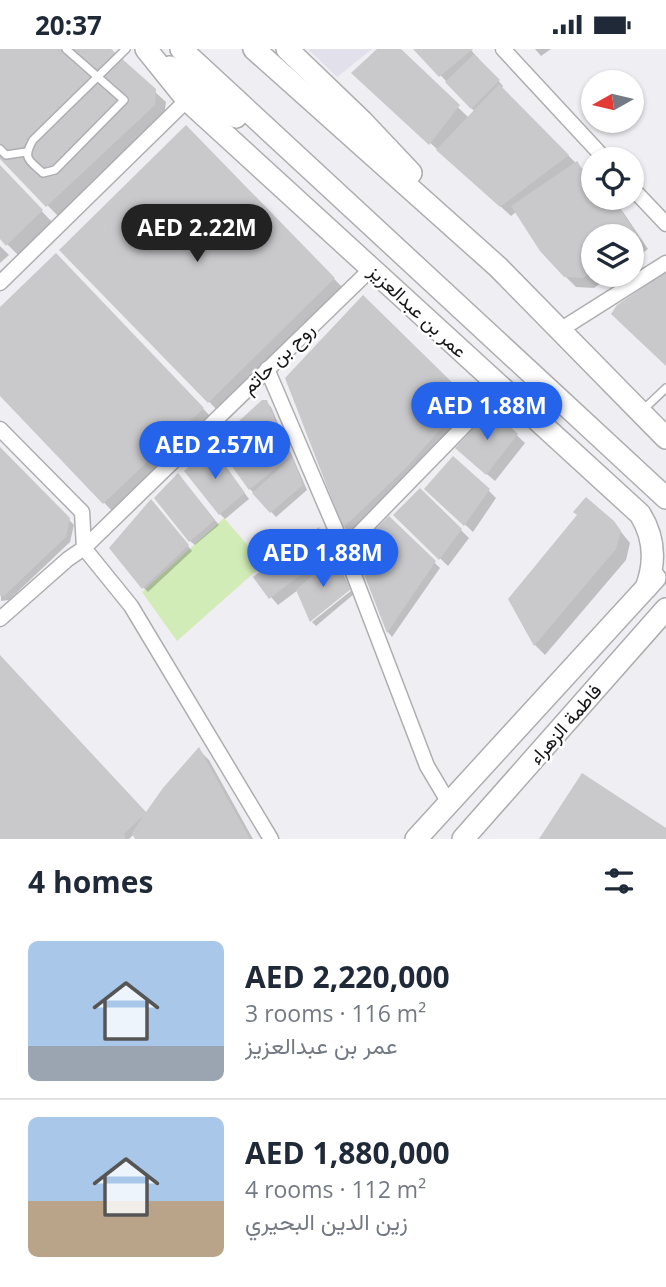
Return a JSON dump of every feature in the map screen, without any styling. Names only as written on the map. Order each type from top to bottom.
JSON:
[{"type":"main road","name":"عمر بن عبدالعزيز","points":[[146,49],[187,100],[640,514],[647,525],[653,550],[651,576],[646,588]]},
{"type":"main road","name":"عمر بن عبدالعزيز","points":[[146,49],[222,104],[249,129],[295,153]]},
{"type":"main road","name":"عمر بن عبدالعزيز","points":[[181,49],[666,498]]},
{"type":"main road","points":[[254,49],[498,267]]},
{"type":"main road","points":[[287,49],[362,121],[498,267],[666,437]]},
{"type":"main road","points":[[622,393],[666,419]]},
{"type":"main road","points":[[416,839],[666,566]]},
{"type":"main road","name":"فاطمة الزهراء","points":[[463,839],[666,609]]},
{"type":"street","points":[[503,49],[594,147]]},
{"type":"street","points":[[0,283],[187,100]]},
{"type":"street","points":[[644,201],[666,224]]},
{"type":"street","points":[[560,330],[666,263]]},
{"type":"street","name":"روح بن حاتم","points":[[0,619],[84,548],[372,268]]},
{"type":"street","points":[[267,369],[344,549],[427,766],[449,803]]},
{"type":"street","points":[[344,549],[502,387]]},
{"type":"street","points":[[0,429],[82,512],[84,548],[131,605],[271,839]]},
{"type":"lane","points":[[66,49],[96,77],[124,100],[55,170],[43,173],[27,159],[26,152],[33,140],[96,77],[126,49]]},
{"type":"lane","points":[[0,149],[6,155],[26,152]]},
{"type":"lane","points":[[646,407],[666,388]]},
{"type":"shaded area","points":[[308,49],[372,49],[337,77]]},
{"type":"green space","points":[[224,518],[264,564],[177,641],[142,592]]},
{"type":"building","points":[[0,49],[111,49],[156,89],[155,105],[46,207],[0,159]]},
{"type":"building","points":[[377,49],[401,49],[460,105],[429,145],[351,73]]},
{"type":"building","points":[[413,49],[473,49],[439,77]]},
{"type":"building","points":[[474,54],[500,80],[471,109],[445,82]]},
{"type":"building","points":[[499,84],[569,155],[500,207],[436,150]]},
{"type":"building","points":[[186,125],[335,278],[208,403],[59,250]]},
{"type":"building","points":[[577,161],[581,167],[581,210],[620,210],[630,224],[581,224],[581,278],[564,277],[540,251],[511,206]]},
{"type":"building","points":[[0,165],[43,210],[6,246],[0,239]]},
{"type":"building","points":[[56,253],[204,408],[103,504],[0,396],[0,307]]},
{"type":"building","points":[[666,272],[666,366],[611,314],[617,305]]},
{"type":"building","points":[[363,295],[468,398],[407,467],[343,528],[285,378]]},
{"type":"building","points":[[262,400],[267,400],[289,457],[249,490],[215,443]]},
{"type":"building","points":[[492,409],[518,434],[486,475],[455,448]]},
{"type":"building","points":[[0,447],[70,518],[66,537],[4,596],[0,596]]},
{"type":"building","points":[[212,447],[245,493],[219,515],[184,471]]},
{"type":"building","points":[[453,456],[490,489],[464,526],[424,489]]},
{"type":"building","points":[[292,457],[303,485],[270,513],[252,493]]},
{"type":"building","points":[[178,473],[215,520],[189,542],[154,498]]},
{"type":"building","points":[[420,488],[462,529],[439,560],[393,515]]},
{"type":"building","points":[[586,497],[614,521],[621,531],[616,549],[534,646],[508,599],[577,515],[573,512]]},
{"type":"building","points":[[151,499],[189,545],[142,589],[109,548]]},
{"type":"building","points":[[389,516],[436,561],[387,633],[356,554],[360,544]]},
{"type":"building","points":[[319,527],[328,554],[269,599],[253,577]]},
{"type":"building","points":[[333,556],[351,589],[310,622],[296,590]]},
{"type":"building","points":[[0,655],[146,812],[199,747],[250,839],[135,839],[132,833],[143,816],[124,834],[126,839],[0,839]]},
{"type":"building","points":[[582,773],[666,828],[666,839],[539,839]]}]
